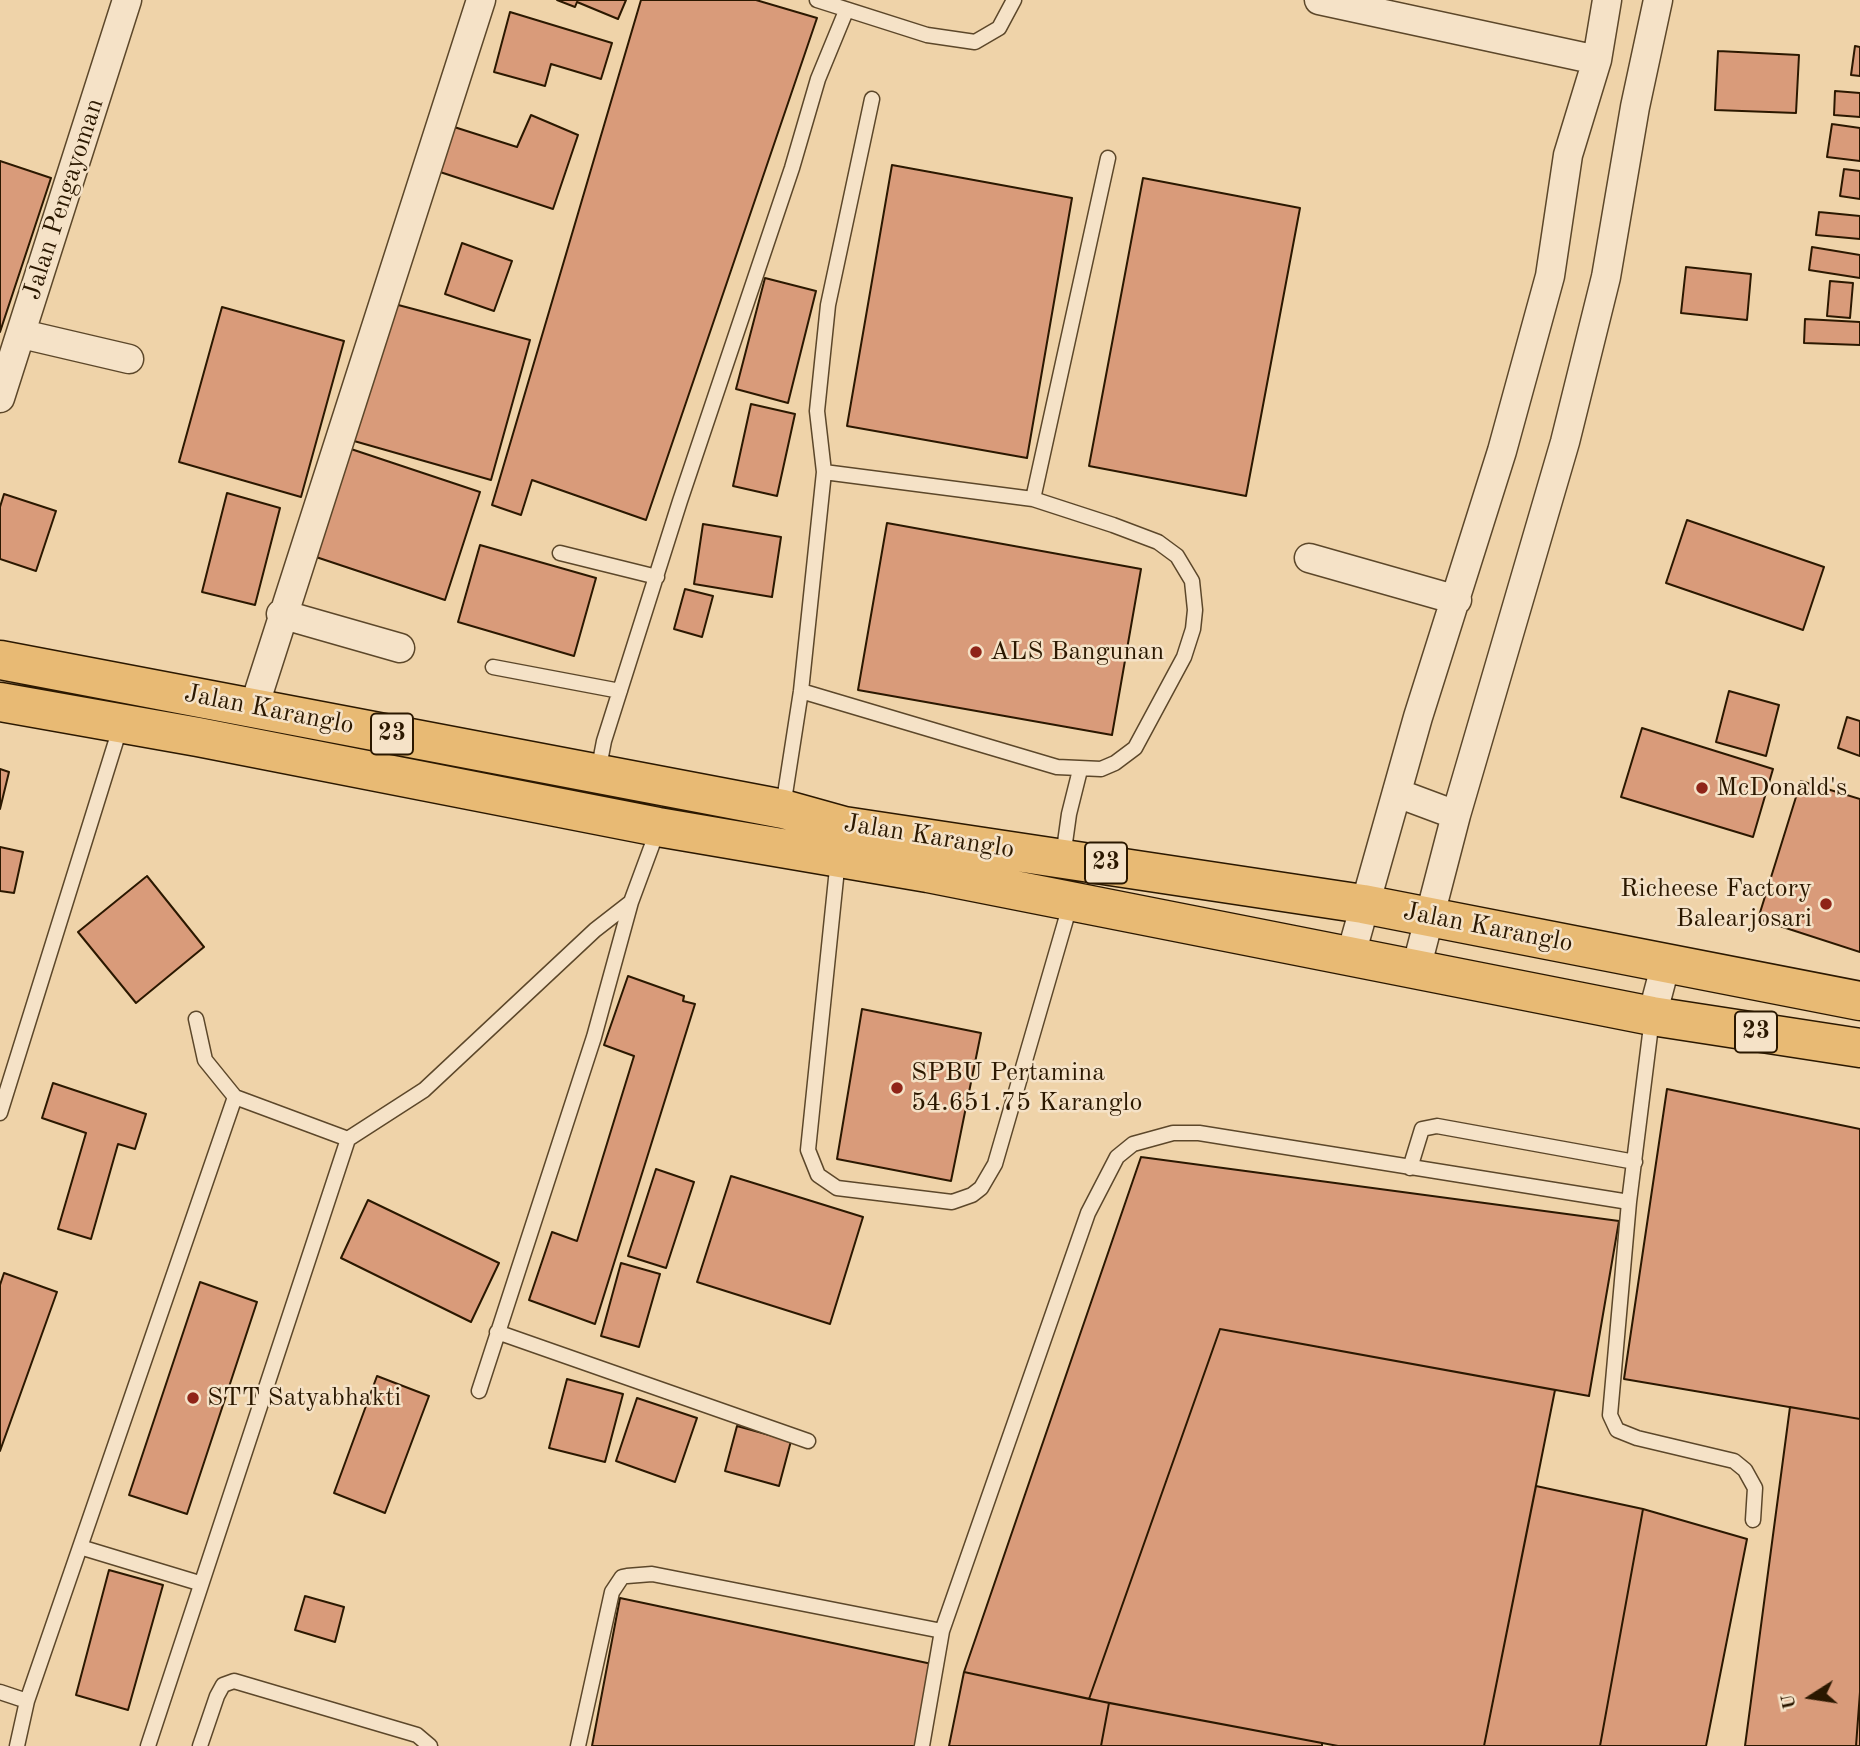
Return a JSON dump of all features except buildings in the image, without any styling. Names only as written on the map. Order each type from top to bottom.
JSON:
[{"type":"highway","name":"Jalan Karanglo","points":[[0,660],[598,775],[781,830],[841,841],[1071,901],[1652,1016]]},
{"type":"highway","name":"Jalan Karanglo","points":[[0,702],[198,737],[658,827],[781,830]]},
{"type":"highway","name":"Jalan Karanglo","points":[[841,841],[1063,857],[1363,904],[1860,1001]]},
{"type":"highway","name":"23","points":[[1652,1016],[1860,1048]]},
{"type":"street","name":"Jalan Pengayoman","points":[[0,398],[127,0]]},
{"type":"street","points":[[254,707],[281,614],[481,0]]},
{"type":"street","points":[[1319,0],[1597,60]]},
{"type":"street","points":[[1350,958],[1363,904],[1418,717],[1457,600],[1550,276],[1568,155],[1597,60],[1608,0]]},
{"type":"street","points":[[1416,969],[1456,815],[1562,455],[1606,277],[1635,107],[1658,0]]},
{"type":"street","points":[[22,334],[129,359]]},
{"type":"street","points":[[1310,558],[1457,600]]},
{"type":"street","points":[[281,614],[400,648]]},
{"type":"street","points":[[1397,793],[1456,815]]},
{"type":"street","points":[[1652,1016],[1666,963]]},
{"type":"lane","points":[[817,0],[928,35],[975,42],[999,28],[1014,0]]},
{"type":"lane","points":[[598,775],[620,691],[792,168],[818,79],[846,11]]},
{"type":"lane","points":[[781,830],[801,691],[824,472],[817,411],[828,304],[872,99]]},
{"type":"lane","points":[[1033,499],[1108,158]]},
{"type":"lane","points":[[801,691],[1057,767],[1101,769],[1115,763],[1135,748],[1184,657],[1194,629],[1194,593],[1186,568],[1158,542],[1033,499],[824,472]]},
{"type":"lane","points":[[560,553],[657,577]]},
{"type":"lane","points":[[493,667],[620,691]]},
{"type":"lane","points":[[0,1113],[121,725]]},
{"type":"lane","points":[[1063,857],[1069,814],[1080,770]]},
{"type":"lane","points":[[479,1391],[594,1037],[631,902],[658,827]]},
{"type":"lane","points":[[841,841],[808,1150],[817,1175],[837,1188],[952,1202],[972,1195],[981,1188],[995,1164],[1071,901]]},
{"type":"lane","points":[[148,1746],[348,1139],[424,1090],[595,929],[631,902]]},
{"type":"lane","points":[[1652,1016],[1629,1202],[1610,1403],[1612,1423],[1617,1430],[1637,1438],[1734,1461],[1745,1469],[1755,1488],[1754,1520]]},
{"type":"lane","points":[[196,1018],[205,1060],[235,1097],[348,1139]]},
{"type":"lane","points":[[17,1746],[27,1701],[235,1097]]},
{"type":"lane","points":[[1410,1168],[1422,1129],[1437,1125],[1635,1162]]},
{"type":"lane","points":[[922,1746],[943,1631],[1088,1213],[1117,1157],[1133,1144],[1151,1138],[1199,1133],[1629,1202]]},
{"type":"lane","points":[[496,1332],[808,1441]]},
{"type":"lane","points":[[80,1547],[200,1583]]},
{"type":"lane","points":[[578,1746],[612,1592],[622,1577],[652,1574],[943,1631]]},
{"type":"lane","points":[[200,1746],[217,1696],[223,1685],[234,1681],[417,1735],[430,1746]]},
{"type":"lane","points":[[0,1692],[27,1701]]},
{"type":"place","name":"ALS Bangunan","points":[[976,652]]},
{"type":"place","name":"McDonald's","points":[[1702,788]]},
{"type":"place","name":"Richeese Factory Balearjosari","points":[[1826,904]]},
{"type":"place","name":"SPBU Pertamina 54.651.75 Karanglo","points":[[897,1088]]},
{"type":"place","name":"STT Satyabhakti","points":[[193,1398]]}]
